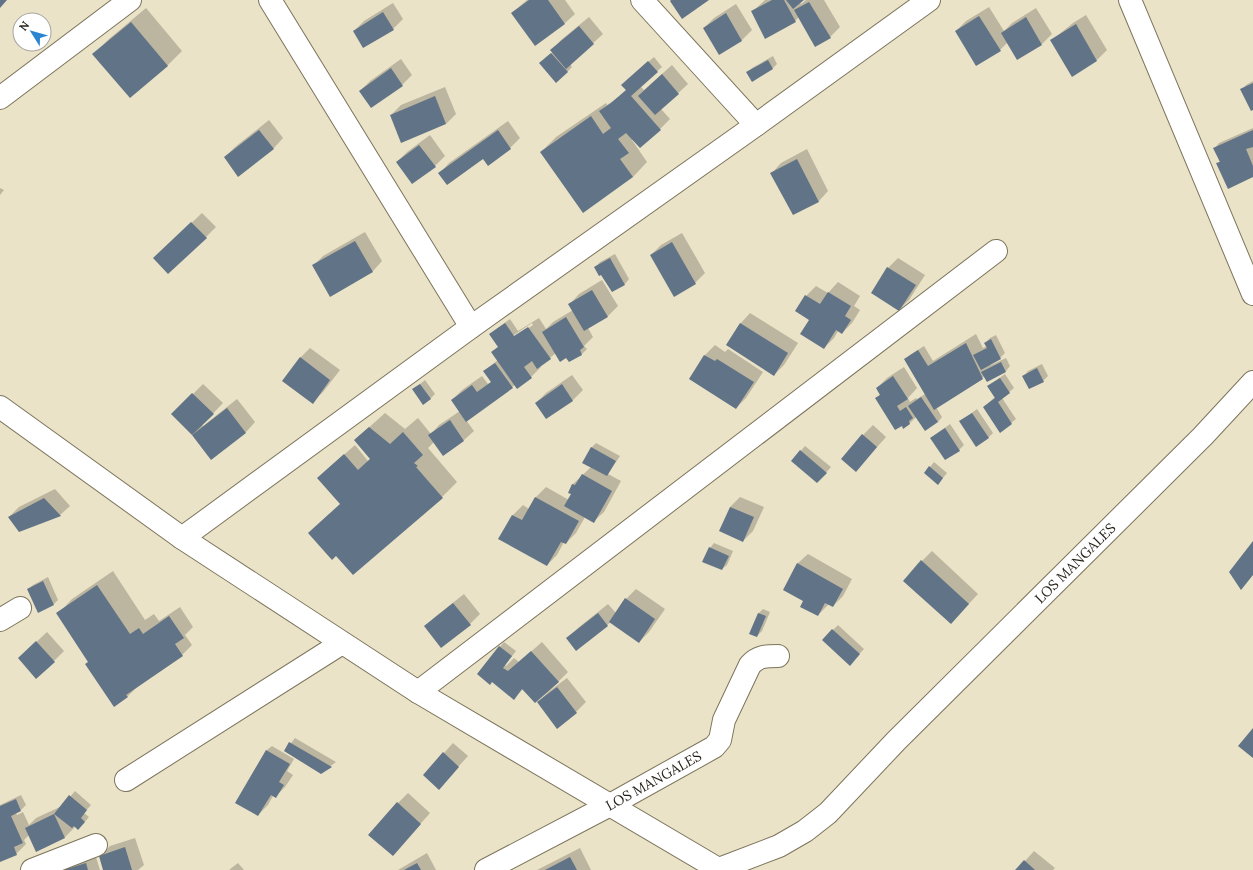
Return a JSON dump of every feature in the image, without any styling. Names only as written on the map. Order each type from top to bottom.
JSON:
[{"type":"street","points":[[0,98],[130,0]]},
{"type":"street","points":[[270,0],[471,327]]},
{"type":"street","points":[[642,0],[756,125]]},
{"type":"street","points":[[182,538],[471,327],[756,125],[929,0]]},
{"type":"street","points":[[1130,0],[1253,294]]},
{"type":"street","points":[[418,692],[996,251]]},
{"type":"street","name":"LOS MANGALES","points":[[719,870],[779,846],[805,831],[828,813],[896,741],[1203,436],[1253,382]]},
{"type":"street","points":[[0,406],[182,538],[342,643],[418,692],[719,870]]},
{"type":"street","points":[[0,620],[20,608]]},
{"type":"street","points":[[126,780],[342,643]]},
{"type":"street","name":"LOS MANGALES","points":[[486,870],[610,805],[714,747],[720,740],[724,720],[750,665],[754,660],[761,657],[778,656]]},
{"type":"street","points":[[32,870],[96,845]]},
{"type":"building","points":[[0,0],[7,0],[0,8]]},
{"type":"building","points":[[529,0],[548,0],[565,24],[535,46],[511,13]]},
{"type":"building","points":[[709,0],[682,19],[670,1]]},
{"type":"building","points":[[772,0],[784,0],[796,22],[765,39],[751,11]]},
{"type":"building","points":[[786,0],[804,0],[793,9]]},
{"type":"building","points":[[809,2],[831,38],[815,47],[794,10]]},
{"type":"building","points":[[383,12],[394,30],[363,48],[353,31]]},
{"type":"building","points":[[726,13],[742,41],[719,55],[703,28]]},
{"type":"building","points":[[979,16],[1001,51],[976,66],[955,31]]},
{"type":"building","points":[[1026,17],[1042,45],[1017,60],[1001,33]]},
{"type":"building","points":[[131,22],[168,66],[130,98],[92,54]]},
{"type":"building","points":[[1076,24],[1097,61],[1072,77],[1050,40]]},
{"type":"building","points":[[579,26],[594,44],[566,69],[550,50]]},
{"type":"building","points":[[551,53],[568,72],[556,83],[539,63]]},
{"type":"building","points":[[768,60],[773,69],[752,82],[746,72]]},
{"type":"building","points":[[648,61],[658,72],[631,96],[661,130],[640,148],[626,133],[618,139],[629,153],[620,159],[633,177],[583,213],[540,152],[591,116],[603,134],[611,128],[599,111],[626,90],[621,85]]},
{"type":"building","points":[[391,68],[403,86],[371,108],[359,91]]},
{"type":"building","points":[[662,74],[679,94],[655,115],[638,96]]},
{"type":"building","points":[[1253,83],[1253,110],[1251,111],[1240,89]]},
{"type":"building","points":[[435,96],[446,124],[401,143],[390,115]]},
{"type":"building","points":[[259,130],[274,149],[238,177],[224,157]]},
{"type":"building","points":[[498,130],[511,149],[488,166],[483,159],[447,185],[438,173]]},
{"type":"building","points":[[1253,130],[1253,147],[1246,149],[1253,166],[1253,177],[1228,189],[1216,163],[1220,162],[1213,148]]},
{"type":"building","points":[[419,145],[436,167],[412,184],[396,162]]},
{"type":"building","points":[[797,159],[819,202],[793,215],[770,173]]},
{"type":"building","points":[[191,222],[207,238],[168,274],[153,258]]},
{"type":"building","points":[[355,241],[373,272],[330,297],[312,265]]},
{"type":"building","points":[[672,242],[696,284],[674,297],[650,255]]},
{"type":"building","points":[[610,258],[625,285],[612,292],[601,275],[599,276],[594,267]]},
{"type":"building","points":[[887,267],[916,285],[899,311],[871,293]]},
{"type":"building","points":[[592,290],[608,317],[584,331],[568,304]]},
{"type":"building","points":[[828,292],[851,306],[845,316],[851,320],[842,334],[836,330],[824,349],[800,334],[809,320],[795,311],[805,295],[820,304]]},
{"type":"building","points":[[566,317],[584,347],[580,350],[582,355],[569,362],[566,358],[560,362],[542,332]]},
{"type":"building","points":[[505,323],[514,336],[528,327],[551,359],[537,369],[532,361],[524,367],[532,378],[517,389],[491,352],[498,347],[489,334]]},
{"type":"building","points":[[740,323],[788,353],[774,376],[726,345]]},
{"type":"building","points":[[991,339],[1001,359],[981,370],[973,355],[987,348],[984,343]]},
{"type":"building","points":[[966,343],[983,379],[934,410],[904,359],[918,350],[928,366]]},
{"type":"building","points":[[704,355],[715,361],[717,359],[754,382],[736,409],[689,379]]},
{"type":"building","points":[[300,357],[330,380],[313,404],[282,381]]},
{"type":"building","points":[[1001,362],[1006,372],[987,382],[981,372]]},
{"type":"building","points":[[495,363],[513,388],[466,422],[451,400],[472,385],[477,392],[491,382],[483,371]]},
{"type":"building","points":[[1037,368],[1044,382],[1029,389],[1022,376]]},
{"type":"building","points":[[893,376],[908,399],[897,406],[900,411],[906,407],[913,418],[909,421],[910,424],[903,429],[902,426],[895,430],[875,398],[880,395],[876,388]]},
{"type":"building","points":[[1000,378],[1010,393],[998,402],[1012,424],[1000,433],[983,407],[995,398],[987,386]]},
{"type":"building","points":[[420,384],[431,399],[423,405],[412,389]]},
{"type":"building","points":[[562,384],[573,401],[546,419],[535,403]]},
{"type":"building","points":[[192,393],[214,414],[192,435],[171,414]]},
{"type":"building","points":[[921,397],[938,422],[925,431],[908,406]]},
{"type":"building","points":[[227,408],[246,433],[211,460],[192,435]]},
{"type":"building","points":[[972,413],[989,438],[976,447],[959,421]]},
{"type":"building","points":[[450,420],[464,441],[443,456],[428,435]]},
{"type":"building","points":[[369,427],[390,444],[403,432],[423,455],[414,463],[418,466],[416,467],[443,498],[353,575],[336,556],[332,560],[308,533],[340,504],[317,478],[344,454],[358,470],[370,459],[354,440]]},
{"type":"building","points":[[945,428],[960,451],[945,460],[930,438]]},
{"type":"building","points":[[862,434],[877,447],[856,472],[841,459]]},
{"type":"building","points":[[591,447],[616,461],[607,476],[582,463]]},
{"type":"building","points":[[800,450],[827,473],[817,483],[791,461]]},
{"type":"building","points":[[929,466],[943,478],[938,485],[924,473]]},
{"type":"building","points":[[582,474],[612,491],[594,523],[564,506],[571,494],[568,493],[572,484],[575,485]]},
{"type":"building","points":[[535,497],[579,521],[566,544],[561,542],[547,566],[498,539],[512,515],[522,520]]},
{"type":"building","points":[[44,498],[61,516],[19,532],[8,517]]},
{"type":"building","points":[[730,507],[754,517],[743,542],[719,531]]},
{"type":"building","points":[[1253,541],[1253,575],[1241,590],[1229,572]]},
{"type":"building","points":[[709,547],[729,556],[722,570],[702,562]]},
{"type":"building","points":[[921,560],[969,604],[951,624],[903,581]]},
{"type":"building","points":[[797,563],[843,589],[833,607],[825,603],[818,616],[800,607],[803,601],[783,590]]},
{"type":"building","points":[[43,581],[54,605],[38,613],[27,589]]},
{"type":"building","points":[[97,585],[130,634],[139,628],[143,634],[169,616],[184,638],[175,644],[183,656],[126,695],[128,697],[114,707],[85,664],[88,662],[56,613]]},
{"type":"building","points":[[625,598],[655,619],[639,643],[609,622]]},
{"type":"building","points":[[453,603],[471,625],[441,648],[424,626]]},
{"type":"building","points":[[598,613],[608,626],[576,651],[566,638]]},
{"type":"building","points":[[758,613],[766,616],[757,637],[749,634]]},
{"type":"building","points":[[832,629],[860,654],[850,666],[822,640]]},
{"type":"building","points":[[36,641],[55,662],[36,679],[18,658]]},
{"type":"building","points":[[499,646],[512,656],[503,668],[508,671],[531,651],[559,682],[535,703],[522,689],[514,700],[492,682],[490,685],[477,674]]},
{"type":"building","points":[[557,687],[577,713],[557,729],[537,702]]},
{"type":"building","points":[[1253,728],[1253,758],[1238,746]]},
{"type":"building","points":[[289,742],[332,767],[321,774],[284,751]]},
{"type":"building","points":[[266,750],[290,764],[279,782],[284,785],[276,798],[271,795],[258,816],[235,803]]},
{"type":"building","points":[[443,752],[459,767],[439,790],[423,775]]},
{"type":"building","points":[[69,795],[87,810],[81,818],[85,822],[78,830],[74,826],[72,828],[54,814]]},
{"type":"building","points":[[16,799],[21,811],[11,816],[23,843],[14,847],[17,855],[0,862],[0,806]]},
{"type":"building","points":[[397,802],[421,824],[393,856],[368,835]]},
{"type":"building","points":[[54,814],[65,838],[36,852],[25,828]]},
{"type":"building","points":[[125,847],[132,870],[103,870],[99,856]]},
{"type":"building","points":[[570,857],[577,870],[545,870]]},
{"type":"building","points":[[1024,860],[1035,870],[1015,870]]},
{"type":"building","points":[[86,863],[88,870],[63,870]]},
{"type":"building","points":[[417,863],[421,870],[404,870]]}]
